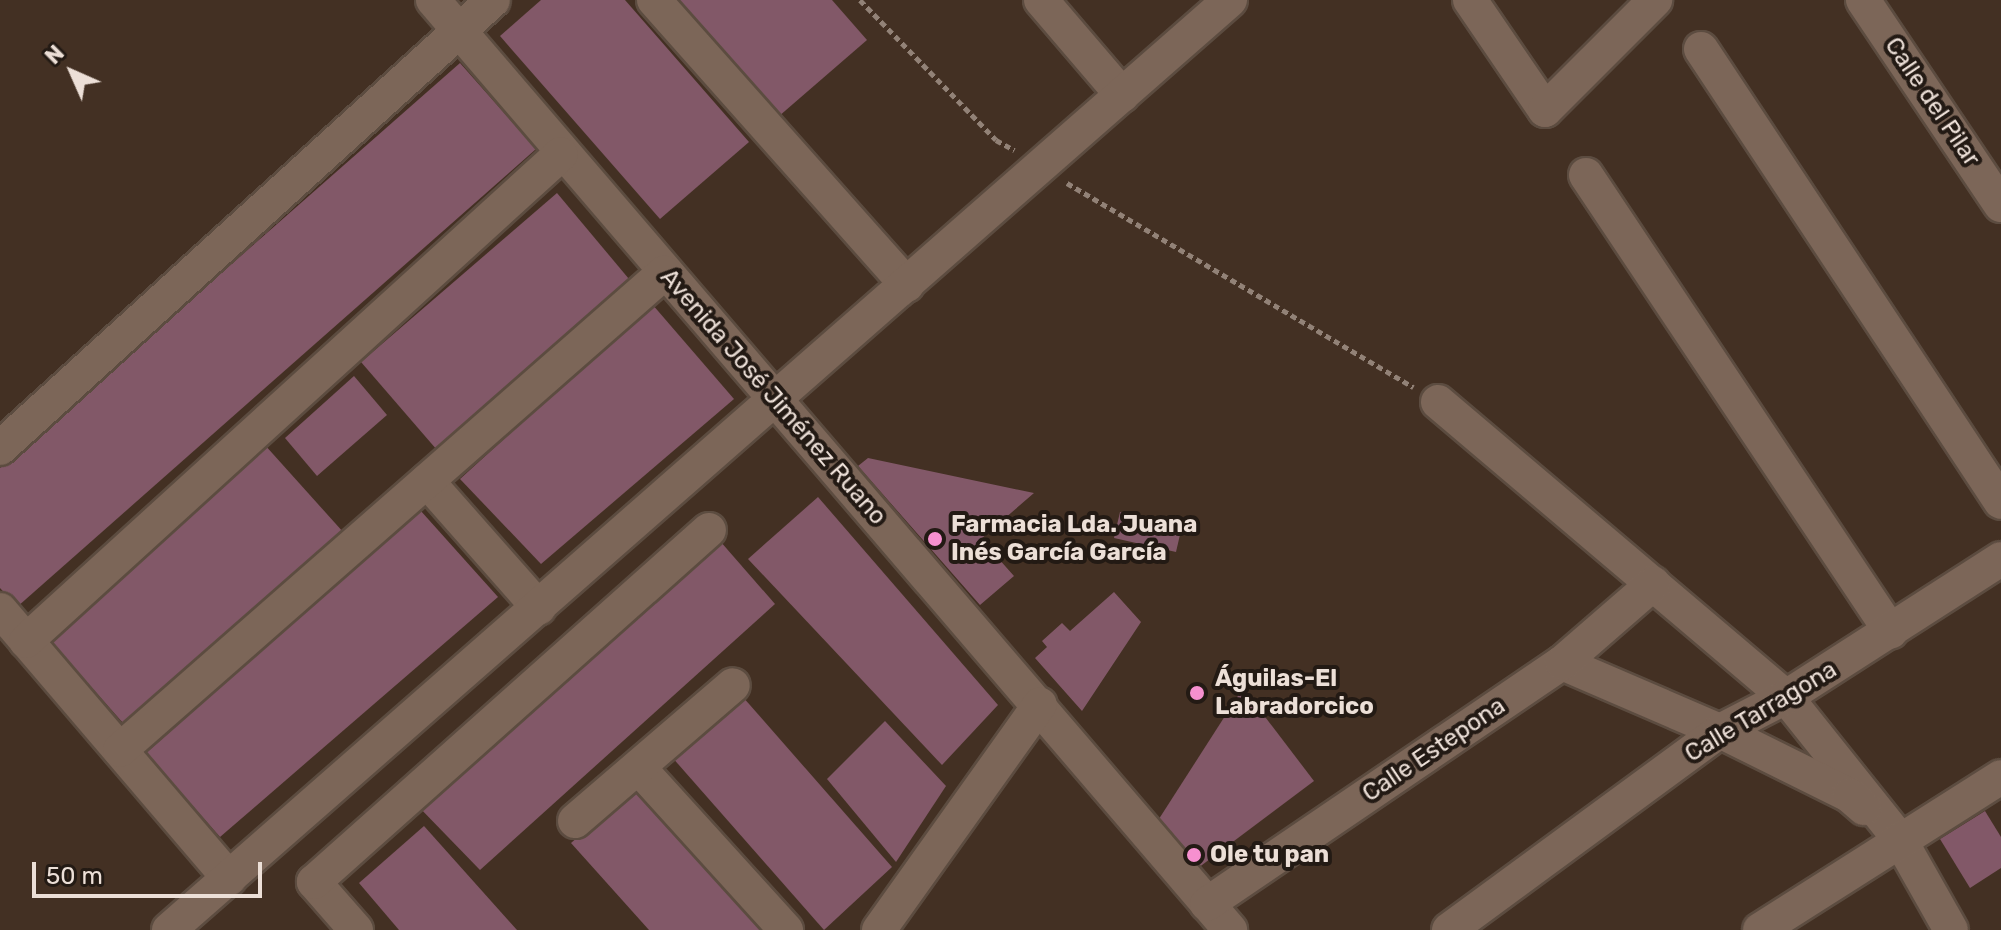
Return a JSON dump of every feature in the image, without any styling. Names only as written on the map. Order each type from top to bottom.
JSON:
[{"type":"street","name":"Avenida José Jiménez Ruano","points":[[433,0],[561,154],[1040,704],[1230,930]]},
{"type":"street","points":[[0,448],[493,0]]},
{"type":"street","points":[[654,0],[907,285]]},
{"type":"street","points":[[1041,0],[1122,95]]},
{"type":"street","points":[[169,930],[1230,0]]},
{"type":"street","points":[[1470,0],[1545,110],[1655,0]]},
{"type":"street","name":"Calle del Pilar","points":[[1863,0],[2001,205]]},
{"type":"street","points":[[1701,49],[2001,502]]},
{"type":"street","points":[[26,641],[561,154]]},
{"type":"street","points":[[1586,175],[1891,632]]},
{"type":"street","points":[[120,750],[664,273]]},
{"type":"street","points":[[1438,402],[1786,697],[1900,840],[1951,930]]},
{"type":"street","points":[[427,481],[539,608]]},
{"type":"street","points":[[356,930],[314,882],[709,530]]},
{"type":"street","name":"Calle Tarragona","points":[[1449,930],[1720,731],[1786,697],[2001,559]]},
{"type":"street","name":"Calle Estepona","points":[[1207,904],[1562,663],[1653,584]]},
{"type":"street","points":[[0,610],[229,878]]},
{"type":"street","points":[[1562,663],[1720,731],[1849,795],[1900,840]]},
{"type":"street","points":[[575,821],[733,685]]},
{"type":"street","points":[[879,930],[1040,704]]},
{"type":"street","points":[[639,768],[786,930]]},
{"type":"street","points":[[1760,930],[2001,777]]},
{"type":"path","points":[[860,0],[996,140],[1438,402]]},
{"type":"building","points":[[541,0],[625,0],[749,142],[660,219],[500,36]]},
{"type":"building","points":[[676,0],[832,0],[867,40],[778,117]]},
{"type":"building","points":[[460,63],[536,149],[17,607],[0,588],[0,468]]},
{"type":"building","points":[[557,193],[629,279],[437,450],[361,362]]},
{"type":"building","points":[[652,304],[734,399],[541,564],[460,479]]},
{"type":"building","points":[[354,376],[387,415],[317,476],[285,438]]},
{"type":"building","points":[[264,444],[344,533],[123,723],[45,635]]},
{"type":"building","points":[[868,458],[1034,493],[981,539],[1014,576],[980,605],[858,466]]},
{"type":"building","points":[[818,497],[998,705],[942,765],[748,559]]},
{"type":"building","points":[[420,510],[498,597],[220,837],[146,753]]},
{"type":"building","points":[[1120,512],[1182,526],[1176,552],[1114,538]]},
{"type":"building","points":[[720,541],[775,604],[480,870],[415,803]]},
{"type":"building","points":[[1114,592],[1141,622],[1082,711],[1035,658],[1047,647],[1042,641],[1062,623],[1070,631]]},
{"type":"building","points":[[1243,688],[1314,781],[1194,871],[1157,822]]},
{"type":"building","points":[[742,696],[892,867],[824,930],[671,756]]},
{"type":"building","points":[[885,721],[946,786],[896,862],[827,779]]},
{"type":"building","points":[[640,783],[771,930],[649,930],[571,843]]},
{"type":"building","points":[[1985,811],[2001,837],[2001,868],[1970,888],[1940,839]]},
{"type":"building","points":[[424,826],[517,930],[399,930],[359,883]]},
{"type":"place","name":"Farmacia Lda. Juana Inés García García","points":[[935,539]]},
{"type":"place","name":"Águilas-El Labradorcico","points":[[1197,693]]},
{"type":"place","name":"Ole tu pan","points":[[1194,855]]}]
